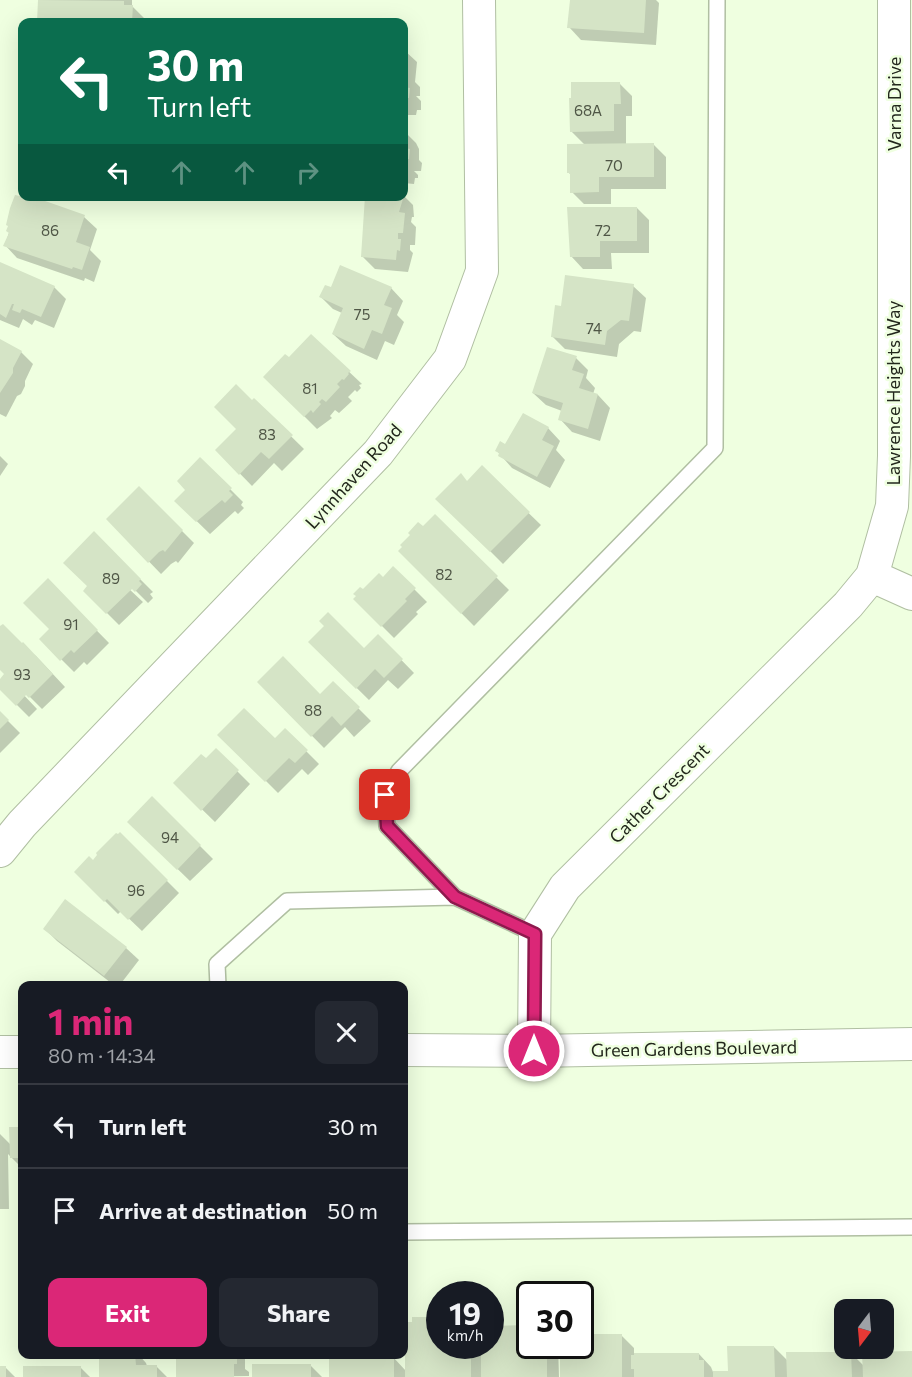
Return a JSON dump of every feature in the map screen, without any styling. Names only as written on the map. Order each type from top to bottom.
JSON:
[{"type":"street","name":"Lynnhaven Road","points":[[0,851],[30,815],[378,453],[450,359],[482,271],[479,0]]},
{"type":"street","name":"Varna Drive","points":[[894,0],[903,208]]},
{"type":"street","name":"Lawrence Heights Way","points":[[872,576],[892,506],[903,409],[903,208]]},
{"type":"street","points":[[872,576],[912,594]]},
{"type":"street","name":"Cather Crescent","points":[[535,934],[565,887],[848,605],[872,576]]},
{"type":"street","points":[[534,1051],[535,934]]},
{"type":"street","name":"Green Gardens Boulevard","points":[[408,1050],[534,1051],[912,1044]]},
{"type":"street","points":[[0,1052],[18,1052]]},
{"type":"lane","points":[[535,934],[455,897],[387,826],[385,795],[399,771],[715,448],[717,0]]},
{"type":"lane","points":[[218,981],[218,964],[286,901],[455,897]]},
{"type":"lane","points":[[408,1232],[912,1227]]},
{"type":"building","points":[[38,0],[124,1],[124,5],[133,5],[132,18],[37,18]]},
{"type":"building","points":[[570,0],[646,0],[644,33],[567,28]]},
{"type":"building","points":[[571,82],[620,82],[621,104],[614,104],[614,131],[570,132]]},
{"type":"building","points":[[654,143],[654,177],[599,177],[599,192],[570,193],[567,144]]},
{"type":"building","points":[[15,195],[18,196],[18,201],[45,201],[85,215],[76,242],[90,247],[82,270],[73,267],[72,269],[3,246],[9,233],[6,231],[8,226],[6,225]]},
{"type":"building","points":[[365,201],[402,201],[399,212],[405,213],[403,233],[398,233],[398,239],[401,239],[400,251],[397,250],[396,260],[361,257]]},
{"type":"building","points":[[567,207],[637,207],[637,241],[600,241],[600,257],[570,257]]},
{"type":"building","points":[[0,262],[55,286],[41,317],[22,309],[20,313],[12,310],[14,304],[6,318],[0,314]]},
{"type":"building","points":[[340,265],[392,287],[384,305],[392,308],[382,334],[372,330],[364,349],[332,334],[343,308],[319,297],[325,285],[331,287]]},
{"type":"building","points":[[565,275],[634,284],[629,321],[621,320],[607,331],[605,345],[551,337],[555,305],[561,306]]},
{"type":"building","points":[[311,334],[351,371],[344,380],[342,379],[337,384],[340,387],[326,402],[322,399],[319,402],[321,404],[313,413],[311,410],[304,417],[263,377],[285,354],[289,357]]},
{"type":"building","points":[[0,339],[22,351],[13,368],[13,373],[0,393]]},
{"type":"building","points":[[547,347],[577,356],[572,370],[584,374],[579,388],[598,394],[588,429],[558,420],[563,403],[532,393]]},
{"type":"building","points":[[236,384],[293,435],[269,459],[261,452],[239,475],[215,450],[236,429],[214,407]]},
{"type":"building","points":[[523,413],[549,427],[542,440],[554,446],[537,477],[498,456],[499,453],[495,451],[500,441],[505,444]]},
{"type":"building","points":[[200,457],[232,488],[229,491],[233,495],[225,503],[222,500],[196,522],[174,501],[185,490],[177,481]]},
{"type":"building","points":[[482,465],[530,512],[490,552],[435,499],[461,473],[467,481]]},
{"type":"building","points":[[139,486],[183,530],[165,552],[163,550],[159,552],[148,563],[106,519]]},
{"type":"building","points":[[435,514],[498,576],[461,614],[398,551],[402,547],[400,545],[410,535],[408,533],[418,522],[423,526]]},
{"type":"building","points":[[94,531],[141,579],[139,581],[142,584],[135,592],[132,589],[106,614],[83,591],[87,586],[63,563]]},
{"type":"building","points":[[393,566],[416,588],[405,599],[407,601],[381,627],[353,599],[356,596],[353,594],[360,587],[363,589],[379,573],[383,577]]},
{"type":"building","points":[[48,578],[98,630],[74,653],[71,650],[60,661],[39,639],[49,629],[23,603]]},
{"type":"building","points":[[328,612],[364,648],[378,634],[403,659],[384,678],[375,669],[356,689],[308,642],[324,626],[319,621]]},
{"type":"building","points":[[3,624],[53,674],[29,698],[26,695],[16,706],[0,690],[0,679],[4,674],[0,670],[0,626]]},
{"type":"building","points":[[283,656],[320,694],[333,681],[360,707],[341,726],[332,716],[311,737],[257,682]]},
{"type":"building","points":[[244,708],[275,738],[285,728],[308,750],[295,763],[289,758],[265,782],[217,735]]},
{"type":"building","points":[[0,711],[9,720],[0,729]]},
{"type":"building","points":[[216,748],[239,770],[201,811],[173,783],[201,754],[206,758]]},
{"type":"building","points":[[152,796],[201,845],[177,870],[127,822]]},
{"type":"building","points":[[120,832],[168,880],[128,920],[107,899],[104,902],[74,872],[89,856],[93,860],[96,853],[116,833]]},
{"type":"building","points":[[65,899],[127,947],[104,976],[43,929]]},
{"type":"building","points":[[9,1127],[18,1127],[18,1158],[10,1158]]},
{"type":"building","points":[[412,1317],[426,1317],[426,1359],[471,1359],[471,1377],[405,1377],[405,1359],[408,1359],[408,1322],[412,1322]]},
{"type":"building","points":[[516,1325],[516,1359],[547,1359],[547,1377],[481,1377],[481,1359],[504,1359],[504,1326]]},
{"type":"building","points":[[594,1334],[622,1334],[622,1377],[560,1377],[560,1359],[594,1359]]},
{"type":"building","points":[[727,1346],[774,1346],[775,1377],[713,1377],[713,1371],[728,1371]]},
{"type":"building","points":[[894,1351],[912,1351],[912,1377],[863,1377],[862,1359],[894,1359]]},
{"type":"building","points":[[786,1352],[834,1352],[834,1359],[851,1359],[852,1377],[787,1377]]},
{"type":"building","points":[[634,1353],[699,1353],[699,1360],[704,1360],[704,1377],[634,1377],[634,1369],[631,1369],[631,1355]]},
{"type":"building","points":[[99,1359],[135,1359],[136,1365],[157,1365],[157,1377],[99,1377]]},
{"type":"building","points":[[176,1359],[237,1359],[237,1364],[234,1364],[234,1377],[176,1377]]},
{"type":"building","points":[[329,1359],[394,1359],[394,1377],[329,1377]]},
{"type":"building","points":[[252,1364],[311,1364],[311,1377],[252,1377]]},
{"type":"building","points":[[0,1366],[6,1366],[6,1377],[0,1377]]},
{"type":"building","points":[[23,1366],[81,1366],[81,1377],[23,1377]]},
{"type":"route","points":[[385,795],[387,826],[455,897],[535,934],[534,1051]]}]
